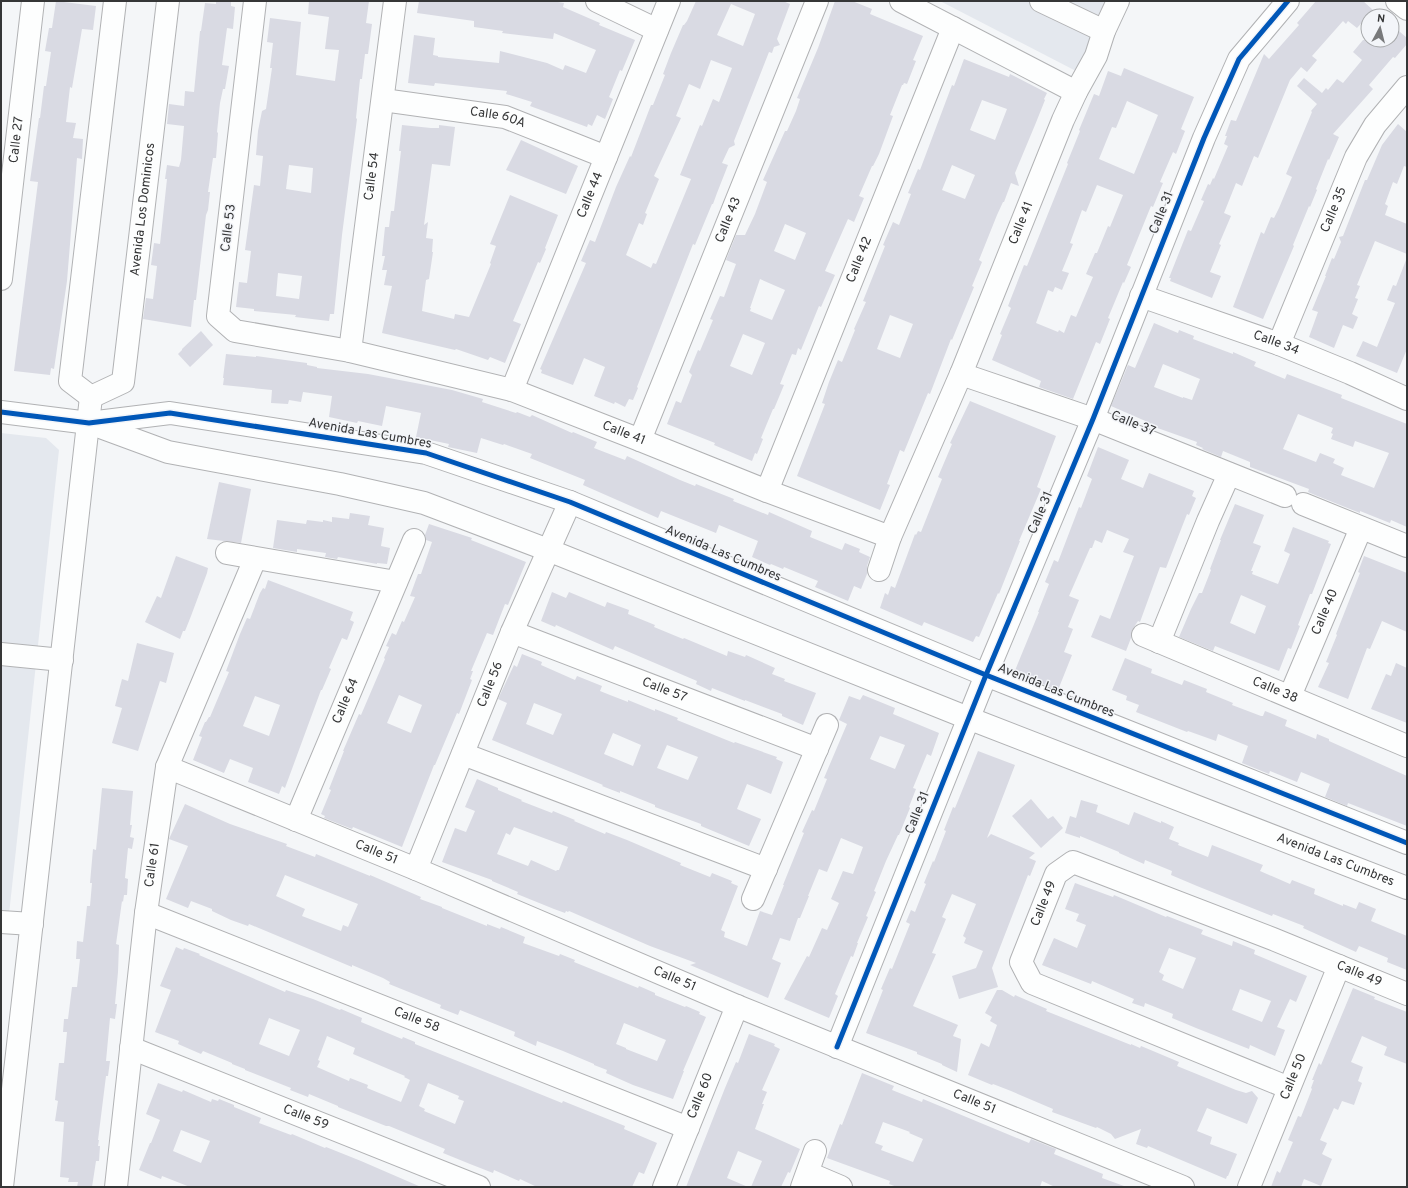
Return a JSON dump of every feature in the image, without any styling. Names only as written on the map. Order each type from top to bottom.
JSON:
[{"type":"street","name":"Calle 27","points":[[1,279],[33,1]]},
{"type":"street","points":[[2,1187],[89,423],[91,397],[70,381],[115,1]]},
{"type":"street","name":"Avenida Los Dominicos","points":[[91,397],[123,382],[168,1]]},
{"type":"street","name":"Calle 53","points":[[255,1],[218,316],[235,331],[350,351]]},
{"type":"street","name":"Calle 54","points":[[350,351],[395,1]]},
{"type":"street","points":[[596,1],[657,30]]},
{"type":"street","name":"Calle 44","points":[[512,390],[669,1]]},
{"type":"street","name":"Calle 43","points":[[640,440],[817,1]]},
{"type":"street","points":[[901,1],[1076,92]]},
{"type":"street","points":[[1041,1],[1104,31]]},
{"type":"street","name":"Calle 41","points":[[879,570],[890,537],[961,374],[1063,120],[1076,92],[1096,56],[1104,31],[1118,1]]},
{"type":"street","name":"Calle 31","points":[[836,1046],[968,718],[1093,419],[1204,138],[1239,60],[1288,1]]},
{"type":"street","points":[[1397,1],[1407,9]]},
{"type":"street","name":"Calle 42","points":[[766,491],[953,28]]},
{"type":"street","name":"Calle 35","points":[[1279,344],[1356,157],[1374,125],[1407,87]]},
{"type":"street","name":"Calle 60A","points":[[383,100],[505,117],[606,157]]},
{"type":"street","name":"Calle 34","points":[[1141,296],[1279,344],[1350,373],[1407,399]]},
{"type":"street","name":"Calle 41","points":[[350,351],[512,390],[766,491],[890,537]]},
{"type":"street","name":"Calle 37","points":[[961,374],[1093,419],[1361,528]]},
{"type":"street","name":"Avenida Las Cumbres","points":[[1,412],[89,423],[168,452],[340,484],[424,503],[548,550],[968,718],[1407,888]]},
{"type":"street","name":"Avenida Las Cumbres","points":[[89,423],[170,413],[426,452],[570,502],[986,675],[1407,843]]},
{"type":"street","name":"Calle 38","points":[[1229,474],[1208,521],[1151,638],[1407,746]]},
{"type":"street","name":"Calle 56","points":[[416,869],[464,754],[512,632],[570,502]]},
{"type":"street","points":[[1361,528],[1407,546]]},
{"type":"street","name":"Calle 40","points":[[1290,696],[1361,528]]},
{"type":"street","name":"Calle 64","points":[[296,820],[414,540]]},
{"type":"street","points":[[227,553],[396,582]]},
{"type":"street","name":"Calle 61","points":[[120,1185],[131,1048],[146,913],[167,767],[255,559]]},
{"type":"street","name":"Calle 57","points":[[512,632],[817,749]]},
{"type":"street","points":[[1,654],[62,660]]},
{"type":"street","points":[[753,899],[827,726]]},
{"type":"street","points":[[464,754],[766,869]]},
{"type":"street","name":"Calle 51","points":[[167,767],[416,869],[737,1006],[1183,1187]]},
{"type":"street","name":"Calle 49","points":[[1289,1088],[1032,983],[1021,962],[1056,874],[1073,862],[1273,939],[1407,994]]},
{"type":"street","name":"Calle 58","points":[[146,913],[688,1128]]},
{"type":"street","points":[[1,922],[32,924]]},
{"type":"street","name":"Calle 50","points":[[1249,1187],[1338,966]]},
{"type":"street","name":"Calle 60","points":[[664,1187],[737,1006]]},
{"type":"street","name":"Calle 59","points":[[131,1048],[479,1187]]},
{"type":"street","points":[[815,1151],[805,1180],[841,1187]]},
{"type":"shaded area","points":[[940,1],[1127,1],[1076,71]]},
{"type":"shaded area","points":[[1,433],[46,438],[59,450],[7,933],[1,933]]},
{"type":"building","points":[[56,1],[96,6],[93,30],[82,29],[72,88],[70,87],[66,122],[76,123],[73,138],[83,139],[82,159],[77,158],[67,281],[54,369],[51,368],[50,375],[14,371],[38,182],[30,181],[44,86],[46,86],[51,52],[45,51],[49,28],[52,28]]},
{"type":"building","points":[[216,1],[231,1],[231,6],[235,7],[233,29],[227,28],[222,65],[229,66],[225,89],[223,89],[220,103],[216,158],[213,158],[208,192],[210,192],[208,210],[206,215],[196,300],[194,300],[191,327],[143,319],[146,298],[153,299],[157,266],[151,265],[154,243],[160,244],[167,179],[165,179],[167,165],[179,167],[181,160],[184,126],[167,124],[169,104],[184,106],[185,91],[194,92],[200,31],[205,3],[216,4]]},
{"type":"building","points":[[309,1],[369,1],[366,23],[372,24],[368,54],[365,54],[362,79],[360,79],[357,119],[342,235],[334,314],[330,314],[329,321],[295,317],[296,315],[254,311],[254,309],[236,307],[239,282],[247,283],[251,251],[245,250],[254,185],[260,186],[263,156],[256,155],[258,131],[262,111],[266,109],[272,68],[270,68],[273,43],[267,42],[270,18],[301,22],[296,75],[335,81],[339,50],[325,49],[329,17],[308,14]],"holes":[[[289,165],[313,168],[311,193],[286,189]],[[278,273],[302,276],[299,299],[276,296]]]},
{"type":"building","points":[[419,1],[552,1],[564,3],[563,7],[600,23],[599,25],[635,40],[609,97],[613,99],[605,119],[597,115],[592,126],[588,124],[587,127],[530,106],[532,102],[506,94],[507,91],[435,83],[434,86],[408,83],[414,35],[435,38],[433,55],[438,57],[499,63],[500,51],[547,63],[563,70],[565,65],[586,73],[596,50],[554,33],[553,39],[502,33],[503,31],[474,27],[474,21],[417,13]]},
{"type":"building","points":[[696,1],[783,1],[790,4],[777,39],[780,45],[774,47],[772,53],[769,52],[734,141],[735,145],[729,148],[722,163],[728,165],[713,204],[695,245],[693,244],[633,400],[629,399],[625,407],[615,402],[614,404],[594,396],[605,367],[584,358],[573,385],[541,373],[542,370],[540,369],[586,263],[581,261],[590,240],[595,242],[616,187],[630,156],[631,157],[651,105],[653,105],[665,75],[663,74],[671,53],[683,25],[687,21]],"holes":[[[731,4],[755,14],[743,46],[717,35]],[[711,60],[732,68],[719,102],[713,99],[702,126],[700,125],[680,175],[691,179],[656,264],[653,263],[651,268],[626,255],[639,223],[643,225],[647,214],[645,213],[659,179],[654,176],[681,118],[676,116],[689,84],[700,89]]]},
{"type":"building","points":[[835,1],[852,1],[872,9],[870,14],[923,36],[913,60],[916,61],[907,84],[904,83],[902,85],[890,115],[893,116],[879,154],[859,196],[864,198],[854,222],[848,219],[825,271],[835,275],[821,307],[819,306],[801,350],[798,348],[796,355],[792,354],[780,384],[784,385],[761,438],[763,439],[757,454],[755,453],[752,461],[714,445],[715,443],[667,424],[676,401],[681,403],[692,375],[689,372],[713,320],[710,319],[720,296],[724,297],[736,264],[726,260],[736,235],[745,235],[755,214],[767,182],[763,180],[785,131],[787,131],[796,111],[800,99],[797,98],[818,48]],"holes":[[[785,224],[806,233],[795,260],[774,251]],[[760,279],[785,290],[772,320],[750,311]],[[743,334],[765,343],[752,375],[730,366]]]},
{"type":"building","points":[[1316,1],[1363,1],[1371,8],[1360,8],[1360,25],[1357,28],[1348,21],[1346,24],[1343,21],[1312,56],[1317,60],[1307,72],[1301,67],[1290,80],[1258,158],[1254,156],[1242,186],[1236,183],[1224,213],[1231,216],[1219,244],[1221,245],[1210,272],[1221,276],[1212,298],[1170,281],[1171,278],[1169,278],[1188,230],[1191,231],[1204,201],[1201,200],[1208,184],[1210,185],[1213,178],[1214,179],[1228,146],[1224,144],[1227,136],[1225,136],[1231,120],[1236,121],[1264,54],[1269,59],[1299,25],[1297,23]]},
{"type":"building","points":[[1400,32],[1407,38],[1407,44],[1395,58],[1393,57],[1369,85],[1373,89],[1333,134],[1339,137],[1329,160],[1328,159],[1316,189],[1317,190],[1310,207],[1309,206],[1263,319],[1233,307],[1261,232],[1264,234],[1271,217],[1274,218],[1292,177],[1286,174],[1312,112],[1311,111],[1317,104],[1297,86],[1304,78],[1322,93],[1326,88],[1328,90],[1337,79],[1343,83],[1362,60],[1353,52],[1360,44],[1360,48],[1400,48]]},
{"type":"building","points":[[964,59],[1009,77],[1010,74],[1047,93],[1015,173],[1019,186],[1011,183],[1004,202],[997,215],[979,260],[982,262],[972,286],[974,287],[952,340],[951,339],[930,394],[928,393],[904,452],[900,450],[887,484],[890,485],[880,510],[797,476],[825,404],[822,403],[829,382],[838,360],[842,362],[866,302],[863,301],[885,246],[883,245],[893,222],[899,225],[911,194],[908,193],[918,169],[920,170],[952,85],[954,86]],"holes":[[[982,100],[1007,109],[995,140],[970,130]],[[952,165],[975,175],[965,199],[942,190]],[[890,315],[913,324],[900,358],[877,349]]]},
{"type":"building","points":[[1124,68],[1194,97],[1181,129],[1185,131],[1176,154],[1173,152],[1160,182],[1163,183],[1153,207],[1151,206],[1127,265],[1131,267],[1108,318],[1110,319],[1100,344],[1096,342],[1073,399],[1039,387],[1041,381],[992,360],[1002,335],[1000,334],[1011,308],[1008,306],[1024,265],[1027,266],[1094,94],[1099,96],[1108,71],[1121,76]],"holes":[[[1127,101],[1158,115],[1134,174],[1099,159],[1112,127],[1116,128]],[[1097,185],[1123,195],[1110,227],[1108,226],[1097,253],[1095,253],[1086,274],[1093,277],[1076,317],[1071,315],[1064,333],[1059,330],[1058,332],[1036,323],[1048,290],[1053,292],[1055,287],[1062,290],[1069,273],[1062,271],[1073,244],[1070,243],[1082,210],[1086,212]]]},
{"type":"building","points":[[1398,124],[1407,132],[1407,167],[1404,166],[1397,184],[1393,182],[1385,204],[1388,206],[1385,215],[1407,224],[1407,254],[1375,241],[1357,285],[1360,286],[1355,298],[1358,299],[1352,314],[1358,317],[1353,329],[1343,325],[1334,348],[1309,337],[1318,312],[1312,310],[1332,258],[1334,259],[1341,242],[1339,237],[1343,236],[1365,180],[1367,180],[1382,145]]},
{"type":"building","points":[[402,125],[431,128],[439,128],[439,125],[455,127],[450,166],[432,164],[424,225],[428,222],[426,238],[433,239],[433,252],[429,279],[426,280],[422,311],[454,319],[455,314],[469,317],[491,264],[490,263],[496,246],[490,244],[510,195],[558,215],[545,248],[546,249],[540,263],[538,262],[513,321],[521,324],[505,363],[490,357],[488,360],[456,349],[382,333],[392,286],[384,285],[387,270],[382,270],[385,256],[382,256],[385,227],[389,227],[391,211],[394,211],[401,151],[399,151]]},
{"type":"building","points":[[521,140],[578,166],[566,194],[506,170]]},
{"type":"building","points":[[1406,260],[1407,349],[1397,373],[1356,356],[1363,341],[1377,347],[1395,303],[1387,300],[1393,285],[1396,286]]},
{"type":"building","points":[[1154,323],[1178,333],[1179,330],[1194,336],[1193,339],[1233,354],[1233,352],[1256,362],[1254,366],[1285,379],[1287,374],[1342,395],[1341,398],[1407,424],[1407,527],[1391,520],[1390,523],[1360,511],[1360,513],[1315,495],[1308,492],[1309,489],[1250,467],[1250,462],[1223,451],[1221,457],[1202,449],[1203,448],[1196,445],[1197,442],[1149,425],[1150,423],[1111,406],[1128,365],[1135,368]],"holes":[[[1163,364],[1200,379],[1192,400],[1154,387]],[[1298,414],[1333,428],[1331,439],[1353,447],[1355,441],[1389,453],[1374,488],[1341,475],[1344,468],[1333,463],[1335,459],[1320,453],[1316,462],[1283,449]]]},
{"type":"building","points":[[201,331],[213,345],[190,367],[178,354]]},
{"type":"building","points":[[226,354],[256,356],[307,363],[307,365],[317,368],[368,374],[452,390],[483,399],[482,402],[516,413],[517,412],[530,417],[532,415],[572,433],[573,432],[597,442],[594,448],[625,460],[627,456],[680,480],[695,486],[696,484],[734,499],[733,501],[768,515],[769,512],[812,531],[810,537],[842,550],[845,543],[860,549],[859,552],[870,557],[867,566],[867,574],[861,589],[854,586],[848,601],[815,587],[818,581],[784,567],[783,569],[771,564],[770,565],[752,557],[758,541],[719,525],[716,533],[661,511],[658,518],[583,485],[585,480],[530,458],[532,454],[481,438],[477,453],[448,447],[449,444],[416,437],[421,413],[386,406],[382,426],[358,421],[357,423],[329,417],[332,396],[303,392],[301,402],[289,400],[288,404],[271,403],[272,390],[223,385]]},
{"type":"building","points":[[970,401],[1056,436],[1037,487],[1041,489],[999,594],[998,593],[979,637],[976,636],[973,642],[924,622],[922,626],[880,608],[885,593],[888,595],[891,586],[895,588],[915,534],[916,535],[918,531],[921,532],[942,479],[938,477],[952,444],[950,443]]},
{"type":"building","points":[[1098,447],[1129,460],[1121,479],[1143,488],[1149,473],[1194,491],[1192,496],[1196,498],[1189,515],[1187,514],[1166,568],[1160,567],[1140,622],[1138,621],[1132,630],[1131,638],[1126,651],[1091,637],[1100,615],[1110,619],[1134,556],[1123,552],[1129,539],[1107,530],[1102,543],[1095,540],[1069,596],[1079,600],[1068,627],[1073,629],[1064,652],[1072,655],[1058,690],[1014,673],[1049,584],[1045,582],[1054,560],[1058,562],[1079,507],[1081,508],[1092,479],[1087,476]]},
{"type":"building","points":[[219,482],[251,489],[241,543],[207,539]]},
{"type":"building","points":[[1235,504],[1264,515],[1253,543],[1261,546],[1251,571],[1253,571],[1252,574],[1278,584],[1290,554],[1284,551],[1293,527],[1329,541],[1328,543],[1331,544],[1312,594],[1310,594],[1298,625],[1300,626],[1291,649],[1288,648],[1279,671],[1215,646],[1213,651],[1179,637],[1199,593],[1202,593],[1220,540]],"holes":[[[1241,595],[1266,606],[1255,634],[1230,623]]]},
{"type":"building","points":[[350,513],[370,516],[368,525],[384,528],[381,546],[390,548],[387,564],[377,564],[338,557],[337,559],[325,557],[326,553],[297,549],[297,552],[273,548],[277,520],[306,524],[307,520],[323,522],[323,520],[332,522],[332,517],[349,519]]},
{"type":"building","points":[[429,524],[472,538],[471,540],[526,562],[508,605],[505,604],[493,635],[487,633],[471,671],[473,671],[470,679],[472,680],[459,714],[457,713],[434,765],[402,847],[353,827],[352,829],[324,818],[325,816],[321,814],[331,790],[329,789],[343,751],[359,714],[361,715],[385,659],[384,658],[389,647],[386,646],[392,633],[396,635],[402,621],[404,622],[415,597],[410,596],[418,574],[421,574],[432,542],[426,540],[425,535]],"holes":[[[399,695],[422,705],[411,733],[387,723]]]},
{"type":"building","points":[[176,556],[208,568],[191,616],[180,639],[145,622],[157,596],[161,598]]},
{"type":"building","points":[[1364,556],[1407,573],[1407,632],[1382,621],[1370,649],[1367,648],[1348,699],[1318,687],[1329,663],[1326,662],[1360,573],[1358,572]]},
{"type":"building","points":[[268,580],[353,612],[350,620],[354,622],[347,640],[342,638],[329,668],[331,669],[321,690],[285,788],[282,786],[279,794],[248,782],[253,768],[230,759],[224,773],[193,760],[202,737],[199,736],[205,722],[210,717],[229,672],[226,671],[240,634],[247,618],[250,619],[260,593],[263,588],[265,589]],"holes":[[[255,696],[280,705],[269,736],[243,726]]]},
{"type":"building","points":[[552,592],[566,598],[569,592],[605,607],[607,602],[629,610],[628,614],[683,639],[684,638],[727,656],[728,651],[745,657],[746,655],[775,668],[772,674],[785,679],[784,681],[816,693],[803,725],[782,716],[782,714],[745,700],[712,688],[711,691],[696,684],[697,681],[615,646],[613,650],[556,625],[555,627],[541,621]]},
{"type":"building","points":[[137,643],[174,653],[166,683],[160,681],[138,751],[112,743],[122,708],[115,706],[122,679],[128,681]]},
{"type":"building","points":[[522,654],[542,662],[541,665],[575,680],[577,676],[602,686],[600,691],[655,711],[655,709],[678,718],[677,720],[734,743],[735,742],[777,757],[776,759],[783,762],[771,794],[747,784],[737,809],[761,819],[749,846],[701,826],[701,824],[655,807],[655,805],[620,791],[620,793],[602,786],[603,785],[492,740],[507,703],[498,699],[514,665],[517,667]],"holes":[[[534,703],[562,714],[553,735],[526,724]],[[613,733],[641,745],[633,766],[604,754]],[[667,745],[698,757],[688,780],[657,768]]]},
{"type":"building","points":[[1125,658],[1152,669],[1151,673],[1182,685],[1184,680],[1207,689],[1206,692],[1233,703],[1232,705],[1261,716],[1263,716],[1265,711],[1287,720],[1285,726],[1316,739],[1317,734],[1329,739],[1329,741],[1407,776],[1407,826],[1348,803],[1347,806],[1325,797],[1330,784],[1301,772],[1297,782],[1270,771],[1269,774],[1242,763],[1248,746],[1218,734],[1216,741],[1188,731],[1187,732],[1136,712],[1139,705],[1126,700],[1127,696],[1112,690]]},
{"type":"building","points":[[1396,663],[1407,668],[1407,723],[1371,709],[1386,674],[1391,676]]},
{"type":"building","points":[[863,695],[895,708],[893,714],[939,733],[931,756],[927,754],[913,788],[916,789],[909,807],[910,808],[874,891],[876,892],[866,916],[868,917],[853,957],[851,956],[835,994],[838,996],[829,1018],[784,999],[807,956],[809,957],[822,928],[827,930],[839,903],[831,899],[843,871],[853,874],[863,847],[841,838],[827,872],[819,869],[790,941],[780,938],[772,959],[781,963],[768,998],[690,965],[696,963],[650,946],[569,911],[566,911],[565,913],[554,909],[517,894],[518,892],[492,880],[442,862],[455,828],[466,832],[475,811],[465,807],[477,779],[522,800],[521,801],[552,813],[553,811],[605,834],[606,832],[627,840],[681,863],[680,865],[710,877],[712,873],[732,881],[731,883],[738,886],[721,930],[725,932],[724,937],[747,946],[760,911],[772,915],[804,833],[802,832],[812,810],[814,811],[827,779],[824,778],[847,724],[839,720],[849,696],[860,700]],"holes":[[[880,736],[905,745],[895,769],[870,759]],[[514,827],[568,847],[559,870],[556,871],[531,860],[528,866],[497,854],[506,833],[510,835]]]},
{"type":"building","points":[[978,751],[1015,765],[987,838],[991,834],[1035,853],[1029,858],[1036,861],[1030,876],[1028,875],[992,968],[998,987],[959,999],[952,976],[976,968],[983,951],[964,943],[966,938],[963,936],[976,904],[952,894],[942,917],[946,919],[932,953],[936,954],[913,1006],[958,1025],[953,1036],[961,1039],[957,1072],[917,1054],[917,1052],[866,1033],[883,990],[881,989],[890,968],[892,969],[910,924],[906,922],[911,910],[915,912],[926,884],[924,883],[946,831],[944,830],[953,807],[955,808]]},
{"type":"building","points":[[102,788],[133,791],[130,825],[132,825],[130,837],[134,838],[132,849],[128,848],[125,878],[128,879],[127,895],[124,895],[123,902],[122,901],[116,944],[119,945],[115,1004],[117,1004],[115,1019],[110,1018],[106,1061],[110,1061],[108,1076],[106,1076],[98,1140],[98,1146],[100,1146],[99,1161],[96,1161],[92,1187],[77,1187],[78,1182],[68,1182],[69,1178],[60,1177],[64,1122],[55,1121],[58,1101],[55,1100],[59,1063],[64,1063],[67,1032],[63,1032],[64,1019],[68,1019],[72,987],[77,987],[80,959],[76,959],[77,941],[83,942],[87,906],[90,906],[92,883],[90,883],[93,849],[96,850]]},
{"type":"building","points":[[1031,799],[1048,819],[1053,816],[1063,828],[1041,848],[1012,816]]},
{"type":"building","points":[[1081,800],[1098,805],[1096,812],[1129,825],[1134,812],[1161,823],[1161,821],[1174,827],[1169,839],[1179,843],[1178,845],[1208,857],[1212,845],[1263,865],[1260,871],[1290,884],[1292,880],[1315,889],[1314,894],[1343,906],[1343,904],[1356,909],[1359,902],[1376,909],[1371,921],[1407,936],[1407,970],[1387,962],[1388,958],[1359,946],[1356,952],[1303,928],[1304,926],[1273,914],[1272,916],[1197,886],[1171,875],[1172,871],[1145,860],[1144,864],[1080,836],[1080,838],[1065,833],[1070,816],[1076,818]]},
{"type":"building","points":[[185,804],[230,824],[287,844],[286,846],[315,857],[316,854],[370,875],[421,897],[420,899],[487,926],[487,924],[500,929],[501,927],[525,937],[523,943],[559,956],[560,954],[575,960],[574,962],[638,988],[639,986],[655,993],[655,995],[700,1012],[699,1014],[706,1017],[673,1099],[633,1085],[606,1073],[607,1070],[594,1064],[537,1041],[536,1046],[514,1036],[515,1032],[460,1010],[458,1015],[440,1008],[441,1005],[389,984],[390,982],[383,978],[352,965],[352,967],[249,924],[248,926],[231,920],[212,911],[212,909],[191,901],[188,908],[166,899],[188,846],[169,839]],"holes":[[[285,875],[358,904],[348,927],[343,925],[341,931],[302,916],[305,909],[276,896]],[[624,1023],[666,1040],[657,1061],[616,1044]]]},
{"type":"building","points":[[1075,883],[1113,897],[1114,895],[1166,917],[1167,916],[1203,930],[1201,934],[1232,946],[1233,941],[1255,950],[1254,954],[1307,976],[1296,1002],[1290,999],[1277,1027],[1285,1030],[1275,1056],[1250,1045],[1249,1049],[1196,1028],[1172,1018],[1173,1014],[1145,1003],[1144,1007],[1132,1003],[1134,999],[1092,981],[1091,984],[1042,965],[1054,938],[1077,948],[1086,925],[1076,921],[1079,914],[1065,909]],"holes":[[[1169,948],[1196,958],[1183,989],[1162,980],[1164,975],[1159,972]],[[1240,989],[1271,1001],[1262,1022],[1232,1010]]]},
{"type":"building","points":[[176,947],[183,950],[184,948],[285,992],[286,990],[340,1010],[341,1009],[362,1018],[361,1022],[402,1039],[403,1037],[415,1042],[415,1044],[562,1103],[563,1101],[625,1126],[624,1129],[657,1143],[644,1174],[639,1172],[632,1187],[537,1187],[494,1170],[493,1173],[470,1164],[443,1153],[445,1149],[309,1094],[308,1097],[290,1090],[291,1088],[245,1070],[203,1051],[201,1054],[178,1044],[179,1041],[155,1032],[171,990],[160,986]],"holes":[[[269,1018],[300,1030],[289,1056],[259,1044]],[[327,1036],[355,1048],[353,1054],[405,1076],[404,1077],[410,1080],[401,1102],[367,1088],[368,1085],[350,1078],[349,1081],[317,1067],[320,1061],[318,1060]],[[428,1083],[459,1096],[458,1099],[464,1101],[455,1124],[424,1111],[425,1109],[419,1106]]]},
{"type":"building","points":[[1353,988],[1375,997],[1374,999],[1407,1012],[1407,1064],[1384,1055],[1387,1047],[1362,1036],[1351,1062],[1363,1067],[1358,1081],[1362,1083],[1354,1105],[1342,1101],[1338,1110],[1334,1108],[1320,1140],[1327,1143],[1322,1154],[1332,1159],[1321,1186],[1304,1179],[1301,1187],[1271,1187],[1277,1171],[1280,1173],[1293,1142],[1288,1140],[1298,1116],[1301,1117],[1312,1089],[1314,1080],[1312,1080],[1319,1063],[1321,1065]]},
{"type":"building","points":[[997,990],[1002,990],[1014,997],[1015,995],[1047,1009],[1046,1011],[1131,1045],[1140,1048],[1141,1046],[1153,1051],[1179,1062],[1177,1066],[1236,1090],[1246,1093],[1252,1091],[1258,1098],[1247,1124],[1207,1108],[1197,1131],[1212,1137],[1210,1144],[1237,1154],[1226,1179],[1148,1146],[1147,1148],[1136,1144],[1141,1129],[1115,1139],[1111,1134],[1097,1127],[1096,1128],[1052,1112],[1053,1109],[968,1075],[981,1043],[989,1047],[997,1025],[990,1021],[992,1017],[985,1013]]},
{"type":"building","points":[[749,1034],[775,1044],[774,1046],[780,1049],[762,1090],[767,1092],[755,1129],[800,1149],[790,1173],[788,1172],[781,1187],[751,1187],[762,1161],[738,1151],[727,1178],[748,1187],[686,1187],[725,1088],[736,1062],[738,1063]]},
{"type":"building","points":[[862,1073],[894,1086],[892,1090],[922,1102],[923,1099],[1029,1143],[1031,1139],[1056,1149],[1054,1154],[1103,1174],[1102,1178],[1124,1187],[1055,1187],[1042,1181],[1040,1187],[897,1187],[889,1184],[890,1181],[827,1158],[840,1124],[842,1125]],"holes":[[[883,1122],[910,1132],[909,1133],[923,1139],[913,1162],[881,1150],[883,1146],[875,1143]]]},
{"type":"building","points":[[158,1083],[182,1092],[183,1090],[211,1102],[212,1099],[218,1101],[219,1099],[261,1118],[259,1123],[291,1135],[292,1134],[325,1148],[326,1147],[421,1187],[190,1187],[162,1176],[161,1179],[139,1170],[160,1120],[146,1114]],"holes":[[[181,1130],[210,1141],[201,1163],[173,1151]]]},
{"type":"cycle path","points":[[837,1047],[986,675],[1093,419],[1204,138],[1239,59],[1288,1]]},
{"type":"cycle path","points":[[1,412],[89,423],[170,413],[426,453],[570,502],[986,675],[1407,843]]}]
